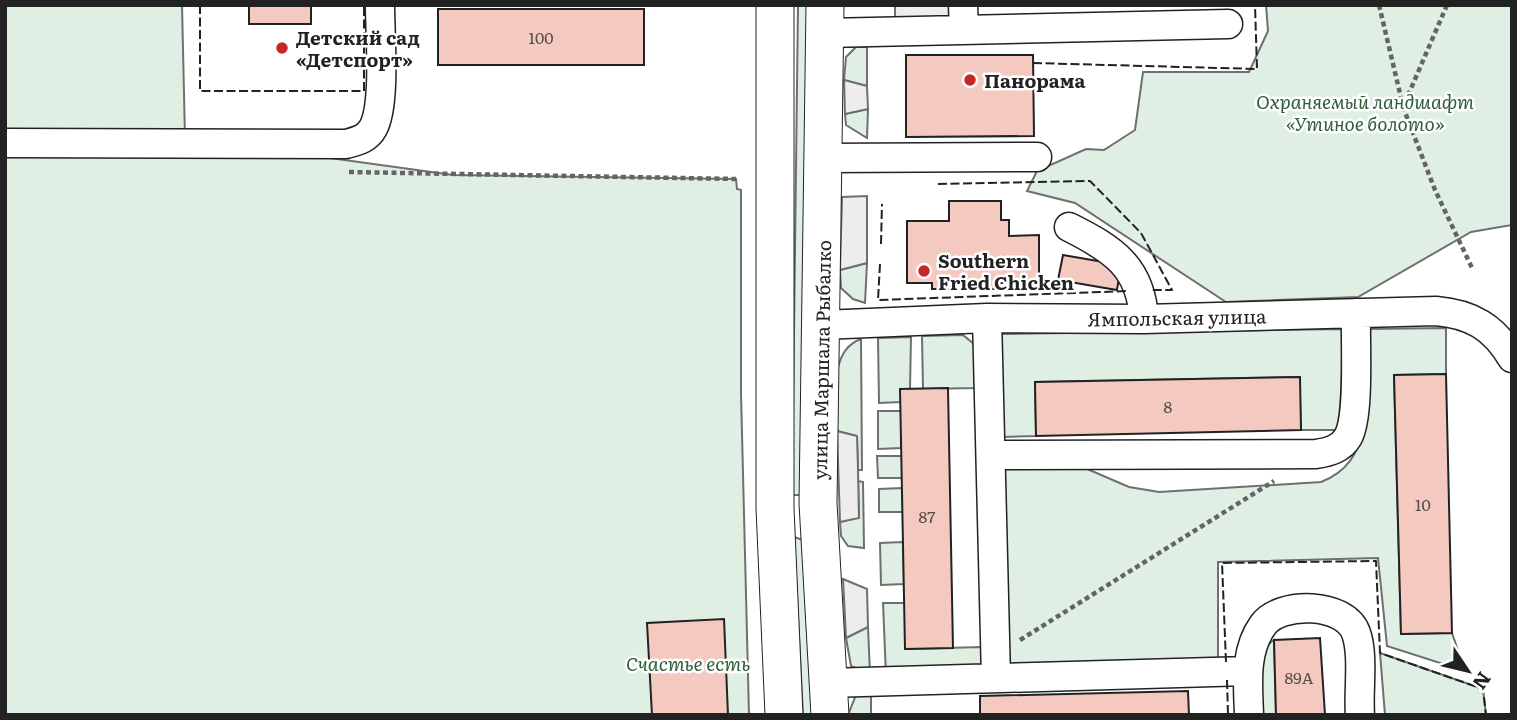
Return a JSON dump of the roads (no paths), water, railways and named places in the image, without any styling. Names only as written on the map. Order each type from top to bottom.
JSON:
[{"type":"main road","points":[[775,5],[775,508],[784,715]]},
{"type":"main road","name":"улица Маршала Рыбалко","points":[[826,19],[818,503],[829,699]]},
{"type":"main road","points":[[775,508],[781,520],[796,528],[810,521],[818,503]]},
{"type":"street","points":[[5,144],[346,144],[363,140],[373,129],[379,111],[380,5]]},
{"type":"street","points":[[826,19],[963,18],[1228,24]]},
{"type":"street","points":[[825,158],[1037,157]]},
{"type":"street","points":[[1069,227],[1099,242],[1126,264],[1143,297],[1144,319]]},
{"type":"street","name":"Ямпольская улица","points":[[822,325],[987,318],[1144,319],[1436,311],[1470,317],[1494,333],[1512,358]]},
{"type":"street","points":[[991,455],[1316,454],[1336,449],[1345,442],[1352,427],[1356,313]]},
{"type":"street","points":[[987,318],[996,667]]},
{"type":"street","points":[[1249,715],[1248,671],[1256,636],[1274,614],[1311,610],[1333,611],[1347,620],[1357,634],[1360,715]]},
{"type":"street","points":[[829,699],[996,667],[1248,671]]},
{"type":"place","name":"Детский сад «Детспорт»","points":[[282,48]]},
{"type":"place","name":"Панорама","points":[[970,80]]},
{"type":"place","name":"Southern Fried Chicken","points":[[924,271]]},
{"type":"park label","name":"Охраняемый ландшафт «Утиное болото»","points":[[1365,112]]},
{"type":"park label","name":"Счастье есть","points":[[688,663]]}]
